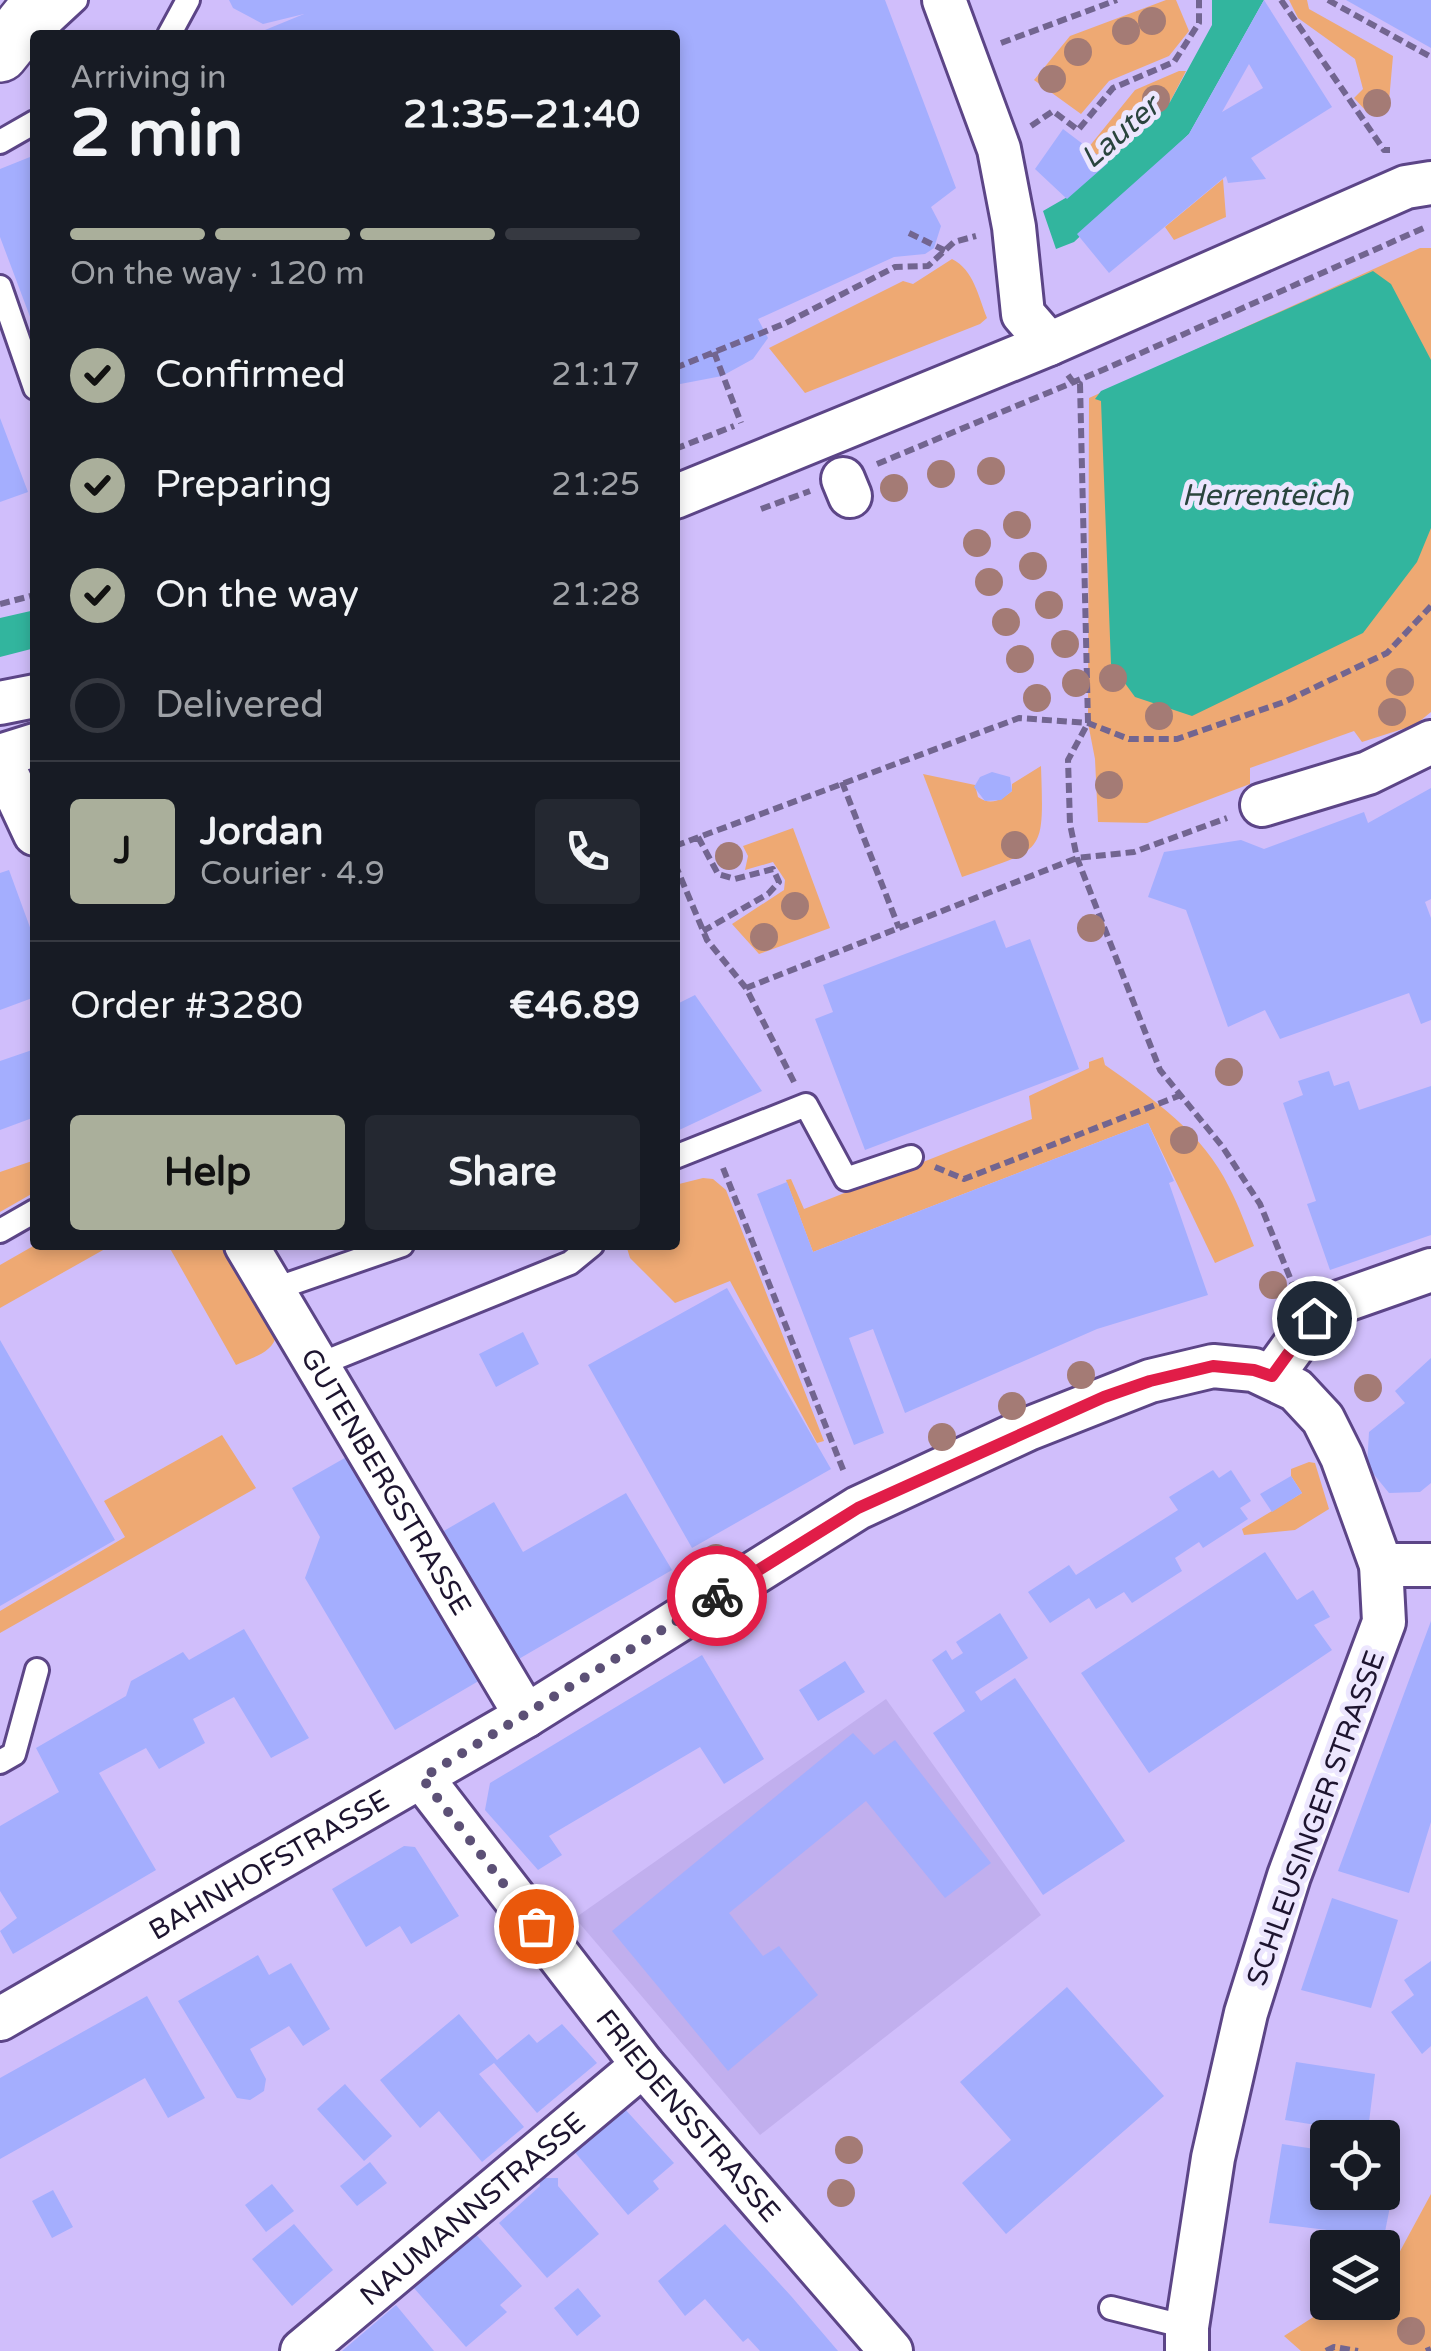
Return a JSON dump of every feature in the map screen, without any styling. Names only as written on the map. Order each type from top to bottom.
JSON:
[{"type":"main road","points":[[0,54],[43,0]]},
{"type":"street","points":[[944,0],[999,150],[1014,227],[1023,314],[1049,344]]},
{"type":"street","points":[[680,495],[1049,344],[1406,187],[1431,183]]},
{"type":"street","points":[[0,703],[30,697]]},
{"type":"street","points":[[1262,805],[1368,773],[1431,742]]},
{"type":"street","points":[[26,817],[0,758],[30,747]]},
{"type":"street","name":"GUTENBERGSTRASSE","points":[[249,1250],[526,1716]]},
{"type":"street","points":[[1272,1376],[1314,1318],[1340,1302],[1431,1270]]},
{"type":"street","name":"BAHNHOFSTRASSE","points":[[0,2019],[293,1848],[422,1778],[858,1508],[1028,1429],[1150,1381],[1213,1366],[1272,1376]]},
{"type":"street","name":"SCHLEUSINGER STRASSE","points":[[1187,2339],[1213,2158],[1246,2013],[1289,1876],[1384,1622],[1382,1565],[1342,1457],[1323,1419],[1296,1390],[1272,1376]]},
{"type":"street","points":[[1382,1565],[1431,1565]]},
{"type":"street","name":"FRIEDENSSTRASSE","points":[[422,1778],[643,2065],[891,2351]]},
{"type":"street","name":"NAUMANNSTRASSE","points":[[302,2351],[643,2065]]},
{"type":"lane","points":[[43,30],[76,0]]},
{"type":"lane","points":[[172,30],[188,0]]},
{"type":"lane","points":[[0,69],[30,42]]},
{"type":"lane","points":[[0,142],[30,125]]},
{"type":"lane","points":[[0,287],[30,374]]},
{"type":"lane","points":[[825,434],[846,487]]},
{"type":"lane","points":[[680,1156],[806,1106],[846,1178],[911,1157]]},
{"type":"lane","points":[[0,1230],[30,1213]]},
{"type":"lane","points":[[272,1290],[388,1250]]},
{"type":"lane","points":[[318,1365],[570,1264],[586,1250]]},
{"type":"lane","points":[[0,1762],[14,1754],[37,1670]]},
{"type":"lane","points":[[1112,2308],[1187,2339]]},
{"type":"path","points":[[966,56],[1117,0]]},
{"type":"path","points":[[999,150],[1052,111],[1078,130],[1112,88],[1174,62],[1199,22],[1200,0]]},
{"type":"path","points":[[1282,0],[1384,150],[1400,148]]},
{"type":"path","points":[[1328,0],[1431,57]]},
{"type":"path","points":[[680,366],[786,323],[895,267],[928,266],[954,242],[1014,227]]},
{"type":"path","points":[[910,232],[946,251]]},
{"type":"path","points":[[1049,344],[1073,382],[1080,384],[1088,723],[1068,760],[1070,824],[1077,858],[1160,1070],[1222,1146],[1260,1204],[1283,1266]]},
{"type":"path","points":[[714,352],[741,423]]},
{"type":"path","points":[[0,604],[30,596]]},
{"type":"path","points":[[680,844],[1019,718],[1088,723],[1129,739],[1177,739],[1284,702],[1387,653],[1431,606]]},
{"type":"path","points":[[842,782],[899,928]]},
{"type":"path","points":[[746,988],[1077,858],[1134,852],[1262,805]]},
{"type":"path","points":[[698,837],[718,874],[735,879],[768,868],[776,872],[780,882],[768,894],[704,931]]},
{"type":"path","points":[[680,876],[707,940],[746,988],[806,1106]]},
{"type":"path","points":[[911,1157],[964,1178],[1181,1096]]},
{"type":"path","points":[[713,1144],[858,1508]]},
{"type":"path","points":[[1326,2351],[1334,2347],[1358,2351]]},
{"type":"shaded area","points":[[1166,0],[1176,0],[1189,31],[1169,56],[1109,81],[1081,114],[1034,80],[1070,36]]},
{"type":"shaded area","points":[[1289,0],[1307,0],[1309,9],[1393,56],[1389,101],[1380,113],[1366,111],[1354,98],[1363,89],[1355,59],[1298,18]]},
{"type":"shaded area","points":[[1186,71],[1170,102],[1105,161],[1088,148],[1135,90]]},
{"type":"shaded area","points":[[1223,179],[1226,217],[1174,240],[1165,227]]},
{"type":"shaded area","name":"Herrenteich","points":[[1420,248],[1431,248],[1431,712],[1415,725],[1362,742],[1354,731],[1250,768],[1250,784],[1147,823],[1098,822],[1095,759],[1088,723],[1089,398]]},
{"type":"shaded area","points":[[952,259],[974,284],[987,318],[980,324],[805,393],[769,348],[903,281],[913,284]]},
{"type":"shaded area","points":[[1041,766],[1042,818],[1034,844],[1010,860],[962,877],[923,774],[975,785],[978,797],[992,801],[1008,794],[1012,784]]},
{"type":"shaded area","points":[[793,828],[830,928],[759,954],[732,924],[784,890],[785,880],[773,862],[745,870],[748,856],[743,846]]},
{"type":"shaded area","points":[[1103,1057],[1105,1065],[1158,1104],[1206,1150],[1233,1194],[1254,1246],[1215,1263],[1148,1123],[813,1252],[786,1180],[791,1179],[804,1209],[1032,1119],[1029,1096],[1089,1068],[1089,1062]]},
{"type":"shaded area","points":[[30,1162],[30,1195],[0,1212],[0,1172]]},
{"type":"shaded area","points":[[713,1179],[726,1190],[824,1441],[817,1443],[730,1281],[675,1303],[630,1258],[628,1250],[680,1250],[680,1184]]},
{"type":"shaded area","points":[[30,1248],[103,1250],[0,1308],[0,1265]]},
{"type":"shaded area","points":[[171,1250],[226,1250],[276,1335],[271,1346],[236,1365]]},
{"type":"shaded area","points":[[222,1435],[256,1488],[0,1633],[0,1611],[125,1537],[104,1501]]},
{"type":"shaded area","points":[[1315,1463],[1329,1509],[1295,1530],[1244,1535],[1242,1529],[1302,1493],[1291,1469]]},
{"type":"shaded area","points":[[886,1699],[1041,1915],[760,2135],[575,1918]]},
{"type":"shaded area","points":[[1431,2194],[1431,2351],[1301,2351],[1284,2336],[1310,2319],[1400,2320],[1400,2251]]},
{"type":"water","points":[[1212,0],[1264,0],[1189,134],[1074,242],[1056,249],[1043,211],[1069,196],[1170,102],[1212,25]]},
{"type":"water","name":"Herrenteich","points":[[1373,271],[1391,284],[1431,360],[1431,528],[1417,562],[1363,633],[1192,716],[1135,697],[1111,664],[1101,401],[1095,399],[1101,391]]},
{"type":"water","points":[[30,611],[30,649],[0,657],[0,618]]},
{"type":"building","points":[[229,0],[885,0],[956,188],[931,207],[941,226],[934,248],[925,254],[894,257],[758,319],[768,338],[753,359],[722,376],[680,384],[680,30],[265,30],[304,14],[263,24],[233,8]]},
{"type":"building","points":[[1264,0],[1332,107],[1251,158],[1266,179],[1228,183],[1226,176],[1109,273],[1077,234],[1189,134]],"holes":[[[1249,64],[1263,88],[1222,112]]]},
{"type":"building","points":[[1346,0],[1431,0],[1431,48]]},
{"type":"building","points":[[1063,129],[1108,163],[1067,199],[1035,169]]},
{"type":"building","points":[[30,157],[30,317],[0,237],[0,169]]},
{"type":"building","points":[[0,418],[28,492],[0,502]]},
{"type":"building","points":[[992,772],[1010,777],[1012,791],[1001,800],[985,801],[974,787],[980,777]]},
{"type":"building","points":[[1431,788],[1431,899],[1425,902],[1431,918],[1431,1020],[1421,1024],[1409,993],[1280,1039],[1265,1010],[1228,1027],[1186,910],[1148,897],[1164,852],[1241,840],[1264,849],[1364,812],[1368,823]]},
{"type":"building","points":[[9,870],[30,927],[30,999],[0,1010],[0,873]]},
{"type":"building","points":[[995,920],[1006,948],[1030,939],[1079,1069],[865,1150],[815,1019],[833,1012],[823,985]]},
{"type":"building","points":[[695,995],[762,1091],[680,1130],[680,1002]]},
{"type":"building","points":[[30,1051],[30,1119],[0,1130],[0,1061]]},
{"type":"building","points":[[1329,1071],[1334,1086],[1349,1081],[1359,1110],[1431,1086],[1431,1235],[1330,1270],[1307,1204],[1316,1201],[1283,1103],[1303,1095],[1298,1081]]},
{"type":"building","points":[[1148,1123],[1174,1181],[1169,1183],[1208,1295],[1097,1329],[905,1413],[873,1329],[849,1338],[884,1433],[854,1445],[757,1194],[787,1182],[813,1252]]},
{"type":"building","points":[[727,1288],[831,1469],[692,1548],[588,1365]]},
{"type":"building","points":[[523,1332],[539,1364],[496,1387],[479,1354]]},
{"type":"building","points":[[0,1340],[115,1540],[0,1606]]},
{"type":"building","points":[[1431,1358],[1431,1483],[1420,1492],[1389,1493],[1367,1466],[1369,1432],[1405,1403],[1395,1391]]},
{"type":"building","points":[[350,1455],[482,1679],[395,1730],[305,1578],[320,1537],[292,1488]]},
{"type":"building","points":[[1213,1470],[1219,1478],[1231,1470],[1251,1501],[1240,1508],[1248,1519],[1203,1548],[1199,1542],[1175,1558],[1182,1571],[1132,1603],[1124,1592],[1096,1609],[1089,1598],[1050,1623],[1028,1592],[1069,1565],[1076,1575],[1178,1510],[1169,1497]]},
{"type":"building","points":[[1291,1476],[1302,1493],[1272,1512],[1260,1494]]},
{"type":"building","points":[[626,1493],[672,1570],[517,1660],[442,1532],[494,1502],[523,1552]]},
{"type":"building","points":[[1265,1552],[1297,1600],[1313,1590],[1330,1617],[1314,1625],[1332,1650],[1149,1773],[1081,1673]]},
{"type":"building","points":[[1000,1613],[1028,1658],[975,1692],[981,1701],[1015,1678],[1125,1841],[1043,1895],[933,1733],[965,1711],[932,1660],[946,1650],[952,1660],[963,1653],[956,1642]]},
{"type":"building","points":[[1431,1621],[1431,1822],[1409,1893],[1338,1871]]},
{"type":"building","points":[[244,1629],[309,1738],[271,1758],[234,1697],[193,1719],[205,1743],[159,1769],[146,1748],[99,1773],[156,1870],[13,1954],[0,1931],[17,1918],[0,1891],[0,1826],[59,1792],[36,1748],[126,1696],[131,1681],[183,1652],[189,1660]]},
{"type":"building","points":[[702,1655],[764,1759],[724,1784],[700,1747],[549,1836],[562,1855],[538,1870],[485,1810],[490,1783]]},
{"type":"building","points":[[845,1661],[865,1692],[818,1721],[799,1690]]},
{"type":"building","points":[[853,1733],[874,1755],[895,1740],[991,1863],[945,1898],[866,1801],[729,1913],[763,1956],[779,1946],[818,1995],[728,2071],[612,1931]]},
{"type":"building","points":[[404,1846],[415,1847],[459,1916],[411,1944],[400,1926],[366,1947],[332,1889]]},
{"type":"building","points":[[1332,1898],[1398,1920],[1371,2008],[1301,1990]]},
{"type":"building","points":[[258,1955],[269,1975],[291,1963],[330,2029],[303,2046],[289,2026],[250,2049],[266,2079],[264,2091],[250,2100],[237,2098],[178,2001]]},
{"type":"building","points":[[1431,1961],[1431,2046],[1422,2054],[1391,2012],[1414,1995],[1404,1980]]},
{"type":"building","points":[[1067,1987],[1164,2096],[1006,2234],[962,2183],[1011,2140],[960,2082]]},
{"type":"building","points":[[147,1996],[205,2098],[168,2118],[145,2078],[0,2159],[0,2078]]},
{"type":"building","points":[[459,2014],[497,2060],[529,2034],[537,2043],[562,2024],[597,2063],[537,2113],[494,2063],[479,2074],[524,2127],[482,2162],[439,2111],[420,2128],[380,2080]]},
{"type":"building","points":[[1296,2062],[1375,2074],[1369,2120],[1310,2120],[1310,2124],[1285,2120]]},
{"type":"building","points":[[345,2084],[392,2136],[364,2161],[317,2109]]},
{"type":"building","points":[[624,2108],[674,2163],[653,2181],[659,2189],[628,2215],[573,2150]]},
{"type":"building","points":[[1282,2144],[1310,2148],[1310,2210],[1389,2210],[1385,2230],[1326,2230],[1269,2223]]},
{"type":"building","points":[[370,2162],[387,2183],[357,2206],[340,2186]]},
{"type":"building","points":[[539,2178],[558,2178],[558,2186],[599,2234],[547,2278],[499,2223],[540,2186]]},
{"type":"building","points":[[272,2184],[294,2211],[266,2232],[245,2205]]},
{"type":"building","points":[[53,2190],[73,2227],[52,2238],[32,2201]]},
{"type":"building","points":[[294,2224],[333,2270],[292,2306],[252,2259]]},
{"type":"building","points":[[725,2224],[838,2351],[760,2351],[748,2338],[743,2342],[705,2299],[685,2316],[658,2281]]},
{"type":"building","points":[[473,2231],[522,2286],[500,2305],[507,2312],[466,2347],[413,2287]]},
{"type":"building","points":[[578,2288],[601,2316],[577,2336],[554,2308]]},
{"type":"building","points":[[396,2305],[434,2351],[342,2351]]},
{"type":"way so far","points":[[536,1926],[422,1778],[717,1596]]},
{"type":"route","points":[[717,1596],[858,1508],[1104,1397],[1213,1366],[1234,1366],[1272,1376],[1314,1318]]},
{"type":"water label","name":"Lauter","points":[[1120,132]]}]
